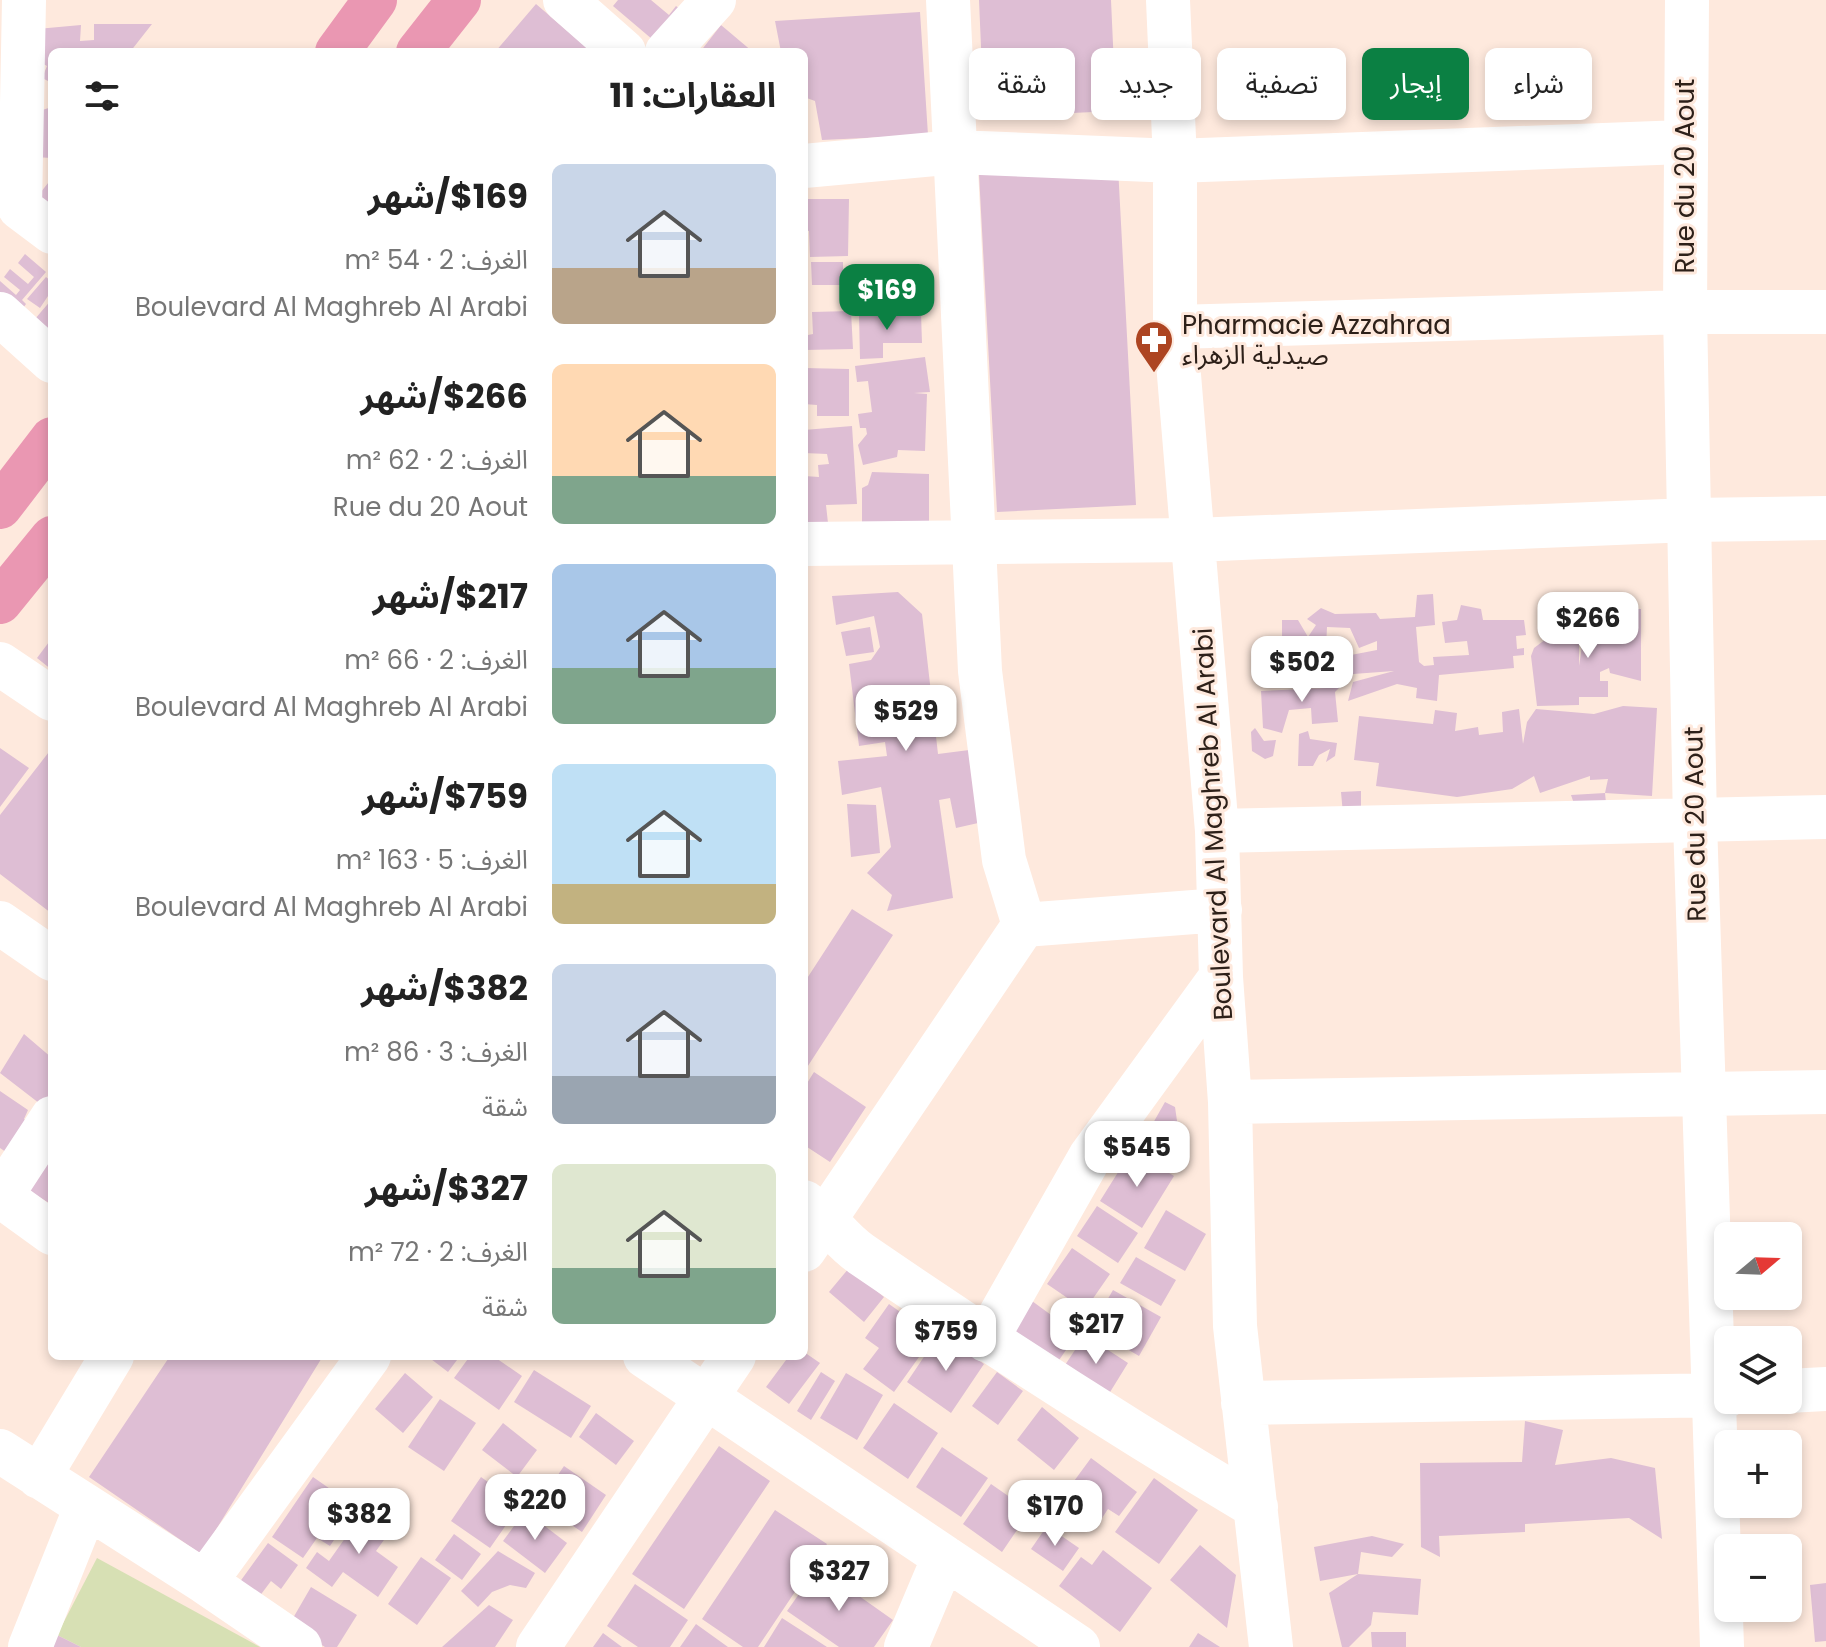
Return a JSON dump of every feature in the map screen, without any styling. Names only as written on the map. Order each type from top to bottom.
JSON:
[{"type":"main road","points":[[340,48],[375,0]]},
{"type":"main road","points":[[421,48],[459,0]]},
{"type":"main road","points":[[0,507],[48,444]]},
{"type":"main road","points":[[0,602],[48,543]]},
{"type":"street","points":[[24,0],[11,72],[24,225]]},
{"type":"street","points":[[565,0],[619,48]]},
{"type":"street","points":[[671,48],[714,0]]},
{"type":"street","points":[[948,0],[980,671],[1004,860],[1024,925]]},
{"type":"street","name":"Boulevard Al Maghreb Al Arabi","points":[[1168,0],[1175,161],[1175,327],[1217,831],[1221,977],[1230,1102],[1235,1326],[1271,1647]]},
{"type":"street","name":"Rue du 20 Aout","points":[[1687,0],[1683,142],[1695,822],[1702,1094],[1716,1326]]},
{"type":"street","points":[[808,166],[956,152],[1175,161],[1683,142]]},
{"type":"street","points":[[1175,327],[1685,312],[1826,312]]},
{"type":"street","points":[[0,314],[48,357]]},
{"type":"street","points":[[808,544],[1194,540],[1690,520],[1826,518]]},
{"type":"street","points":[[0,664],[48,696]]},
{"type":"street","points":[[1217,831],[1826,817]]},
{"type":"street","points":[[1024,925],[1220,910]]},
{"type":"street","points":[[0,923],[48,956]]},
{"type":"street","points":[[1024,925],[811,1223],[1106,1418],[1256,1507]]},
{"type":"street","points":[[986,1340],[1090,1157],[1221,977]]},
{"type":"street","points":[[1230,1102],[1826,1092]]},
{"type":"street","points":[[48,1124],[1,1196],[48,1230]]},
{"type":"street","points":[[39,1477],[110,1360]]},
{"type":"street","points":[[205,1582],[366,1360]]},
{"type":"street","points":[[651,1360],[1078,1647]]},
{"type":"street","points":[[538,1647],[731,1360]]},
{"type":"street","points":[[1802,1390],[1826,1389]]},
{"type":"street","points":[[1243,1403],[1714,1395]]},
{"type":"street","name":"Rue du 20 Aout","points":[[1720,1414],[1722,1647]]},
{"type":"street","points":[[0,1451],[205,1582],[300,1647]]},
{"type":"street","points":[[30,1647],[86,1507]]},
{"type":"street","points":[[906,1647],[944,1557]]},
{"type":"green space","points":[[97,1558],[260,1647],[81,1647],[57,1635]]},
{"type":"building","points":[[618,0],[651,0],[669,15],[676,6],[685,13],[659,45],[613,6]]},
{"type":"building","points":[[979,0],[1111,0],[1113,48],[1091,48],[1091,112],[1075,113],[1075,48],[981,48]]},
{"type":"building","points":[[536,4],[587,48],[498,48]]},
{"type":"building","points":[[920,12],[928,135],[822,140],[815,101],[808,98],[808,48],[780,48],[775,21]]},
{"type":"building","points":[[94,24],[152,24],[133,48],[48,48],[48,81],[42,78],[47,66],[36,60],[37,29],[81,25],[80,41],[94,40]]},
{"type":"building","points":[[721,25],[748,48],[703,48]]},
{"type":"building","points":[[48,108],[48,158],[33,157],[29,114]]},
{"type":"building","points":[[1118,167],[1136,505],[997,512],[979,174]]},
{"type":"building","points":[[48,183],[48,215],[33,202]]},
{"type":"building","points":[[808,199],[849,199],[848,256],[810,257]]},
{"type":"building","points":[[25,254],[46,272],[22,300],[26,304],[21,311],[0,293],[0,281],[16,295],[20,290],[4,277],[10,269],[28,284],[34,277],[18,263]]},
{"type":"building","points":[[811,262],[843,262],[843,272],[855,272],[855,285],[812,285]]},
{"type":"building","points":[[46,277],[48,279],[48,296],[40,308],[27,299]]},
{"type":"building","points":[[48,304],[48,330],[35,319]]},
{"type":"building","points":[[851,311],[853,349],[808,350],[808,335],[813,334],[812,312]]},
{"type":"building","points":[[921,313],[922,343],[883,343],[883,358],[860,359],[859,314]]},
{"type":"building","points":[[925,357],[930,392],[914,393],[927,394],[925,451],[898,450],[897,457],[863,465],[858,445],[867,434],[866,428],[860,428],[858,414],[872,412],[868,381],[857,382],[855,366]]},
{"type":"building","points":[[808,368],[849,369],[849,416],[817,416],[817,405],[808,404]]},
{"type":"building","points":[[852,426],[857,504],[826,505],[828,523],[808,524],[808,476],[819,477],[818,465],[829,464],[827,454],[808,453],[808,430]]},
{"type":"building","points":[[872,472],[929,474],[929,539],[862,537],[862,488],[868,485]]},
{"type":"building","points":[[898,592],[922,614],[938,754],[977,749],[987,821],[956,828],[950,798],[939,800],[953,898],[887,911],[892,895],[867,873],[891,847],[881,787],[842,795],[838,761],[887,756],[885,742],[859,746],[849,664],[871,660],[880,647],[874,616],[836,625],[832,596]]},
{"type":"building","points":[[1433,594],[1435,625],[1416,627],[1419,662],[1424,666],[1434,665],[1433,657],[1469,655],[1467,641],[1445,643],[1442,622],[1457,620],[1461,605],[1481,609],[1483,620],[1524,620],[1526,635],[1516,636],[1517,649],[1524,648],[1524,655],[1513,656],[1514,668],[1439,675],[1437,701],[1416,698],[1417,688],[1397,684],[1348,701],[1353,682],[1394,671],[1353,674],[1352,664],[1309,668],[1320,651],[1315,652],[1308,637],[1316,625],[1307,619],[1321,608],[1335,614],[1376,613],[1380,619],[1415,617],[1417,595]],"holes":[[[1327,627],[1350,628],[1359,648],[1377,641],[1377,650],[1351,655],[1320,651],[1326,648]]]},
{"type":"building","points":[[1609,609],[1641,609],[1641,681],[1610,673],[1609,668],[1600,672],[1600,681],[1608,681],[1608,697],[1579,697],[1579,705],[1537,706],[1531,656],[1534,648],[1546,639],[1579,643],[1579,666],[1582,646],[1604,642],[1604,636],[1582,631],[1585,614],[1602,617]]},
{"type":"building","points":[[1282,620],[1298,620],[1308,637],[1298,650],[1309,668],[1302,680],[1255,680],[1255,658],[1282,658]]},
{"type":"building","points":[[870,627],[874,652],[846,656],[841,632]]},
{"type":"building","points":[[48,643],[48,667],[37,658]]},
{"type":"building","points":[[1334,673],[1353,674],[1335,692],[1338,722],[1312,724],[1311,708],[1289,710],[1282,733],[1263,728],[1261,691],[1327,688]]},
{"type":"building","points":[[1623,706],[1657,708],[1652,796],[1605,793],[1608,779],[1590,780],[1590,776],[1540,793],[1534,776],[1512,789],[1457,797],[1376,786],[1379,763],[1354,760],[1359,716],[1433,724],[1435,710],[1457,713],[1455,731],[1478,727],[1479,735],[1503,732],[1502,712],[1519,709],[1523,744],[1527,722],[1536,709],[1594,714]]},
{"type":"building","points":[[1255,728],[1264,741],[1276,740],[1273,756],[1265,759],[1252,751],[1251,732]]},
{"type":"building","points":[[1308,731],[1310,739],[1337,743],[1335,756],[1326,762],[1330,749],[1319,755],[1313,766],[1298,766],[1299,734]]},
{"type":"building","points":[[0,748],[29,768],[0,807]]},
{"type":"building","points":[[48,753],[48,911],[0,874],[0,815]]},
{"type":"building","points":[[1361,791],[1361,813],[1343,814],[1341,792]]},
{"type":"building","points":[[1605,793],[1608,823],[1578,815],[1571,795]]},
{"type":"building","points":[[847,804],[876,805],[880,853],[851,857]]},
{"type":"building","points":[[852,909],[893,935],[808,1066],[808,977]]},
{"type":"building","points":[[24,1034],[48,1055],[48,1110],[0,1073]]},
{"type":"building","points":[[814,1072],[866,1107],[830,1162],[808,1148],[808,1082]]},
{"type":"building","points":[[0,1091],[28,1110],[24,1119],[34,1127],[9,1154],[0,1148]]},
{"type":"building","points":[[1165,1102],[1175,1107],[1183,1162],[1144,1139]]},
{"type":"building","points":[[48,1137],[48,1202],[19,1184]]},
{"type":"building","points":[[1132,1150],[1174,1176],[1142,1228],[1100,1201]]},
{"type":"building","points":[[1097,1206],[1138,1233],[1118,1263],[1077,1236]]},
{"type":"building","points":[[1166,1210],[1206,1234],[1185,1271],[1144,1248]]},
{"type":"building","points":[[1072,1248],[1110,1274],[1085,1310],[1047,1284]]},
{"type":"building","points":[[1136,1257],[1176,1280],[1161,1306],[1120,1283]]},
{"type":"building","points":[[849,1268],[884,1297],[864,1322],[829,1292]]},
{"type":"building","points":[[1113,1290],[1161,1317],[1139,1356],[1091,1328]]},
{"type":"building","points":[[1032,1301],[1077,1334],[1055,1366],[1010,1333]]},
{"type":"building","points":[[889,1304],[934,1336],[894,1392],[863,1369],[879,1348],[865,1338]]},
{"type":"building","points":[[940,1333],[984,1364],[951,1413],[907,1382]]},
{"type":"building","points":[[1085,1335],[1128,1363],[1107,1397],[1063,1368]]},
{"type":"building","points":[[808,1355],[820,1363],[789,1404],[766,1387],[786,1360],[808,1360]]},
{"type":"building","points":[[167,1360],[321,1360],[201,1554],[89,1477]]},
{"type":"building","points":[[432,1360],[457,1360],[448,1372]]},
{"type":"building","points":[[467,1360],[499,1360],[522,1376],[499,1410],[454,1378]]},
{"type":"building","points":[[534,1370],[591,1406],[571,1438],[514,1402]]},
{"type":"building","points":[[821,1372],[835,1381],[811,1420],[797,1411]]},
{"type":"building","points":[[997,1372],[1023,1391],[998,1425],[972,1406]]},
{"type":"building","points":[[405,1373],[433,1397],[403,1433],[375,1409]]},
{"type":"building","points":[[846,1373],[883,1395],[857,1440],[820,1418]]},
{"type":"building","points":[[440,1399],[476,1423],[444,1471],[408,1447]]},
{"type":"building","points":[[894,1403],[938,1433],[908,1479],[863,1448]]},
{"type":"building","points":[[1042,1407],[1079,1438],[1054,1470],[1017,1440]]},
{"type":"building","points":[[596,1413],[634,1441],[616,1465],[579,1437]]},
{"type":"building","points":[[1525,1421],[1563,1430],[1555,1465],[1611,1458],[1655,1468],[1662,1539],[1629,1518],[1525,1524],[1525,1532],[1439,1536],[1440,1557],[1421,1547],[1420,1463],[1522,1462]]},
{"type":"building","points":[[503,1423],[537,1450],[517,1477],[482,1450]]},
{"type":"building","points":[[719,1446],[770,1481],[684,1609],[632,1574]]},
{"type":"building","points":[[942,1447],[988,1478],[961,1517],[916,1487]]},
{"type":"building","points":[[1091,1458],[1137,1492],[1119,1516],[1108,1509],[1102,1518],[1066,1492]]},
{"type":"building","points":[[564,1466],[606,1495],[582,1532],[539,1503]]},
{"type":"building","points":[[313,1477],[356,1507],[330,1546],[317,1538],[303,1558],[272,1537]]},
{"type":"building","points":[[481,1477],[520,1505],[490,1548],[451,1521]]},
{"type":"building","points":[[1154,1478],[1198,1510],[1159,1564],[1115,1532]]},
{"type":"building","points":[[991,1484],[1030,1511],[1002,1552],[963,1524]]},
{"type":"building","points":[[367,1507],[394,1526],[376,1551],[398,1567],[378,1597],[343,1572],[332,1587],[306,1568],[317,1552],[329,1561]]},
{"type":"building","points":[[775,1510],[827,1544],[758,1647],[743,1647],[702,1619]]},
{"type":"building","points":[[525,1511],[567,1543],[545,1573],[503,1541]]},
{"type":"building","points":[[1047,1526],[1079,1548],[1063,1571],[1031,1549]]},
{"type":"building","points":[[454,1534],[481,1554],[462,1580],[435,1560]]},
{"type":"building","points":[[1372,1536],[1404,1544],[1392,1557],[1361,1552],[1358,1574],[1320,1581],[1314,1547]]},
{"type":"building","points":[[268,1543],[298,1565],[281,1589],[271,1581],[259,1597],[239,1583]]},
{"type":"building","points":[[1200,1545],[1236,1575],[1227,1628],[1170,1580]]},
{"type":"building","points":[[1103,1550],[1152,1588],[1120,1632],[1059,1586],[1081,1557],[1092,1565]]},
{"type":"building","points":[[498,1551],[535,1573],[526,1588],[510,1585],[492,1592],[478,1607],[461,1591]]},
{"type":"building","points":[[421,1557],[451,1578],[417,1625],[388,1604]]},
{"type":"building","points":[[818,1567],[893,1620],[874,1647],[839,1647],[787,1611]]},
{"type":"building","points":[[1358,1574],[1421,1579],[1418,1615],[1373,1612],[1371,1625],[1349,1647],[1342,1647],[1329,1593]]},
{"type":"building","points":[[1826,1583],[1826,1641],[1815,1642],[1810,1585]]},
{"type":"building","points":[[635,1584],[688,1620],[670,1647],[638,1647],[607,1626]]},
{"type":"building","points":[[311,1587],[357,1615],[337,1647],[325,1647],[289,1625]]},
{"type":"building","points":[[489,1605],[513,1620],[495,1647],[442,1647]]},
{"type":"building","points":[[782,1618],[827,1647],[764,1647]]},
{"type":"building","points":[[696,1624],[728,1647],[680,1647]]},
{"type":"building","points":[[1371,1632],[1406,1632],[1406,1647],[1372,1647]]},
{"type":"building","points":[[603,1633],[622,1647],[593,1647]]},
{"type":"building","points":[[1198,1633],[1220,1647],[1189,1647]]},
{"type":"building","points":[[57,1635],[81,1647],[52,1647]]},
{"type":"place","name":"Pharmacie Azzahraa صيدلية الزهراء","points":[[1154,374]]}]
